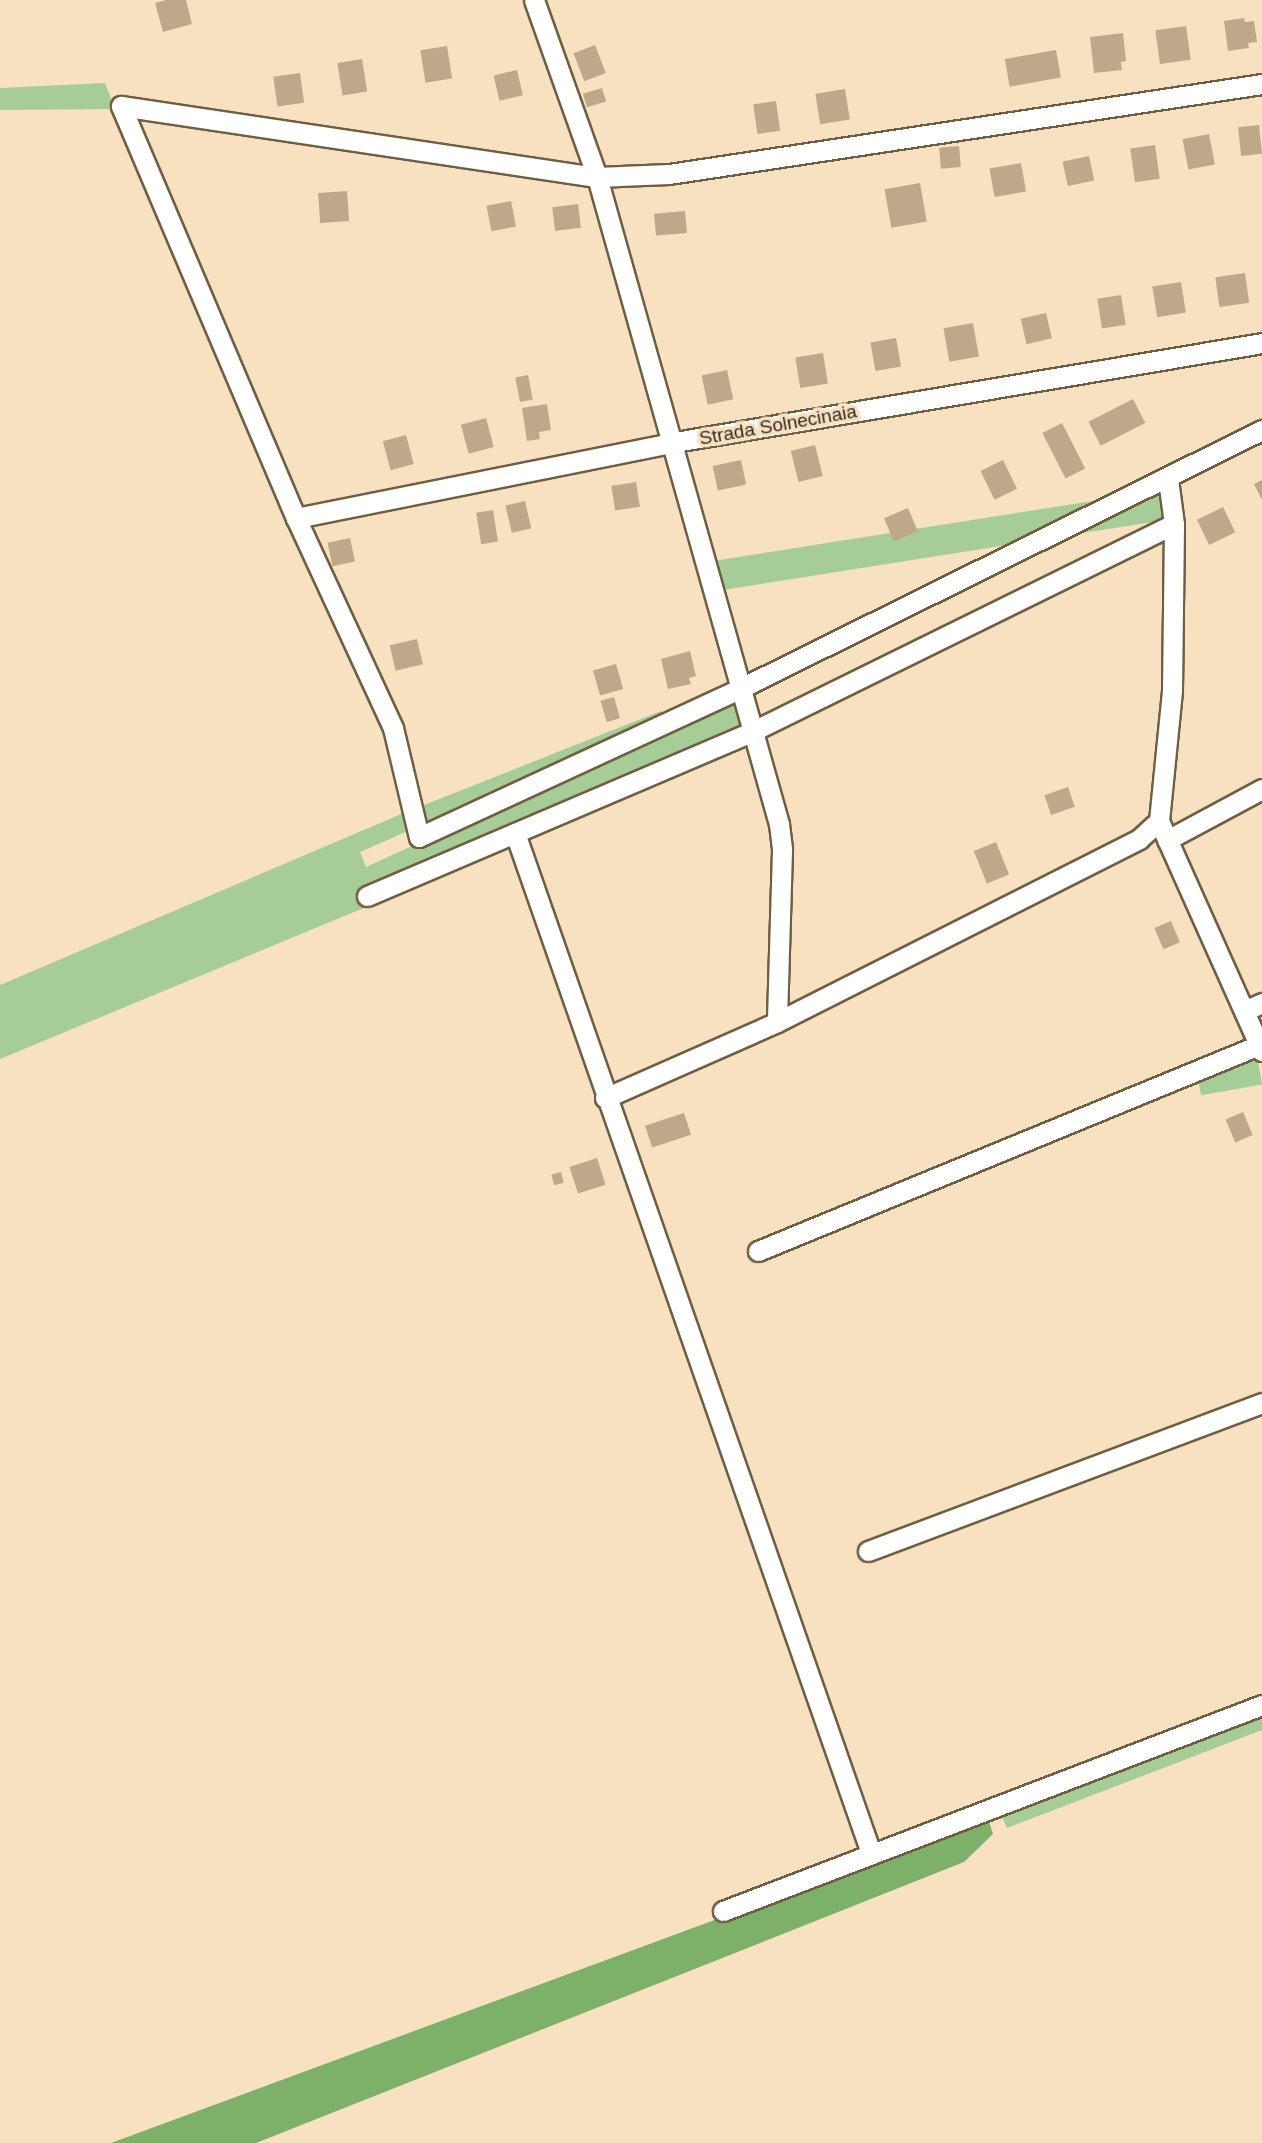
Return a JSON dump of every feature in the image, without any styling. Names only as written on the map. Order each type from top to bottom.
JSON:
[{"type":"street","points":[[534,0],[597,177],[675,442],[739,689],[779,824],[782,850],[777,1022]]},
{"type":"street","points":[[1262,84],[669,174],[597,177],[121,106],[296,517],[393,728],[419,837],[739,689],[1168,479],[1262,430]]},
{"type":"street","name":"Strada Solnecinaia","points":[[296,517],[675,442],[1262,343]]},
{"type":"street","points":[[758,1251],[1261,1048],[1253,1007],[1159,821],[1172,690],[1174,524],[1168,479]]},
{"type":"street","points":[[367,896],[751,732],[1174,524]]},
{"type":"street","points":[[1167,840],[1262,789]]},
{"type":"street","points":[[605,1098],[777,1022],[1139,839],[1159,821]]},
{"type":"street","points":[[515,832],[605,1098],[871,1853]]},
{"type":"street","points":[[868,1550],[1262,1403]]},
{"type":"street","points":[[723,1911],[1262,1705]]},
{"type":"green space","points":[[105,83],[115,109],[0,110],[0,88]]},
{"type":"green space","points":[[1162,490],[1167,520],[710,592],[706,562]]},
{"type":"green space","points":[[734,699],[741,729],[373,887],[378,902],[0,1059],[0,985],[406,812],[408,831],[360,852],[366,867]]},
{"type":"green space","points":[[661,711],[663,719],[422,829],[419,807]]},
{"type":"green space","points":[[1257,1056],[1262,1085],[1201,1095],[1196,1067]]},
{"type":"green space","points":[[1262,1711],[1262,1730],[1192,1757],[1007,1828],[1000,1812]]},
{"type":"green space","points":[[988,1819],[993,1834],[964,1862],[256,2143],[111,2143]]},
{"type":"building","points":[[186,0],[192,24],[163,32],[155,3]]},
{"type":"building","points":[[1244,18],[1245,22],[1254,21],[1257,42],[1248,43],[1249,48],[1228,51],[1224,21]]},
{"type":"building","points":[[1186,26],[1191,60],[1160,64],[1155,30]]},
{"type":"building","points":[[1123,33],[1126,61],[1121,62],[1122,70],[1094,73],[1090,37]]},
{"type":"building","points":[[595,45],[606,73],[584,81],[574,53]]},
{"type":"building","points":[[447,46],[452,79],[425,83],[420,50]]},
{"type":"building","points":[[1056,50],[1061,78],[1010,87],[1005,59]]},
{"type":"building","points":[[362,59],[367,92],[342,96],[337,63]]},
{"type":"building","points":[[517,70],[523,95],[499,101],[494,75]]},
{"type":"building","points":[[300,73],[304,103],[277,106],[273,77]]},
{"type":"building","points":[[602,88],[606,101],[587,107],[583,94]]},
{"type":"building","points":[[845,89],[850,120],[820,124],[815,94]]},
{"type":"building","points":[[776,101],[780,131],[757,134],[753,104]]},
{"type":"building","points":[[1259,125],[1262,154],[1241,156],[1238,127]]},
{"type":"building","points":[[1209,134],[1215,164],[1188,170],[1182,139]]},
{"type":"building","points":[[1155,145],[1160,179],[1135,182],[1130,148]]},
{"type":"building","points":[[959,146],[961,167],[941,169],[939,148]]},
{"type":"building","points":[[1089,156],[1094,180],[1068,186],[1063,162]]},
{"type":"building","points":[[1021,163],[1026,192],[995,197],[989,169]]},
{"type":"building","points":[[920,183],[927,221],[891,228],[885,189]]},
{"type":"building","points":[[347,191],[349,221],[320,223],[318,193]]},
{"type":"building","points":[[511,201],[516,227],[491,231],[486,206]]},
{"type":"building","points":[[578,204],[581,228],[555,231],[552,207]]},
{"type":"building","points":[[685,211],[687,233],[656,236],[654,214]]},
{"type":"building","points":[[1245,273],[1249,303],[1219,307],[1215,277]]},
{"type":"building","points":[[1181,282],[1186,313],[1157,317],[1152,287]]},
{"type":"building","points":[[1121,295],[1126,325],[1102,328],[1097,299]]},
{"type":"building","points":[[1046,313],[1052,338],[1027,344],[1021,319]]},
{"type":"building","points":[[973,323],[979,356],[949,362],[943,328]]},
{"type":"building","points":[[896,338],[901,367],[875,371],[870,343]]},
{"type":"building","points":[[823,353],[828,384],[800,388],[795,357]]},
{"type":"building","points":[[727,370],[733,399],[708,405],[702,375]]},
{"type":"building","points":[[528,375],[533,400],[520,402],[515,377]]},
{"type":"building","points":[[1133,399],[1145,423],[1101,446],[1088,422]]},
{"type":"building","points":[[547,404],[551,430],[539,432],[540,439],[527,441],[522,408]]},
{"type":"building","points":[[486,418],[494,447],[469,454],[461,425]]},
{"type":"building","points":[[1062,423],[1085,468],[1066,478],[1042,433]]},
{"type":"building","points":[[406,435],[414,464],[391,470],[383,441]]},
{"type":"building","points":[[815,445],[823,476],[798,482],[791,451]]},
{"type":"building","points":[[741,460],[746,484],[718,490],[713,466]]},
{"type":"building","points":[[1003,460],[1017,489],[995,500],[981,471]]},
{"type":"building","points":[[1262,480],[1262,500],[1254,484]]},
{"type":"building","points":[[636,482],[640,507],[615,511],[611,486]]},
{"type":"building","points":[[525,501],[531,528],[512,533],[506,505]]},
{"type":"building","points":[[1223,507],[1235,532],[1209,545],[1197,520]]},
{"type":"building","points":[[908,508],[918,531],[894,541],[884,518]]},
{"type":"building","points":[[493,510],[498,542],[481,544],[476,513]]},
{"type":"building","points":[[350,538],[355,561],[332,566],[328,543]]},
{"type":"building","points":[[417,639],[423,664],[396,671],[390,645]]},
{"type":"building","points":[[690,651],[696,676],[689,678],[691,684],[668,689],[661,659]]},
{"type":"building","points":[[616,664],[623,689],[600,696],[593,671]]},
{"type":"building","points":[[614,697],[620,718],[607,722],[601,701]]},
{"type":"building","points":[[1068,787],[1075,807],[1051,815],[1044,795]]},
{"type":"building","points":[[996,842],[1009,874],[987,883],[974,851]]},
{"type":"building","points":[[1171,921],[1180,942],[1163,949],[1154,928]]},
{"type":"building","points":[[1243,1112],[1253,1135],[1235,1142],[1226,1119]]},
{"type":"building","points":[[684,1113],[691,1135],[652,1148],[645,1126]]},
{"type":"building","points":[[597,1158],[606,1185],[578,1194],[569,1167]]},
{"type":"building","points":[[561,1172],[564,1183],[554,1185],[551,1175]]}]
